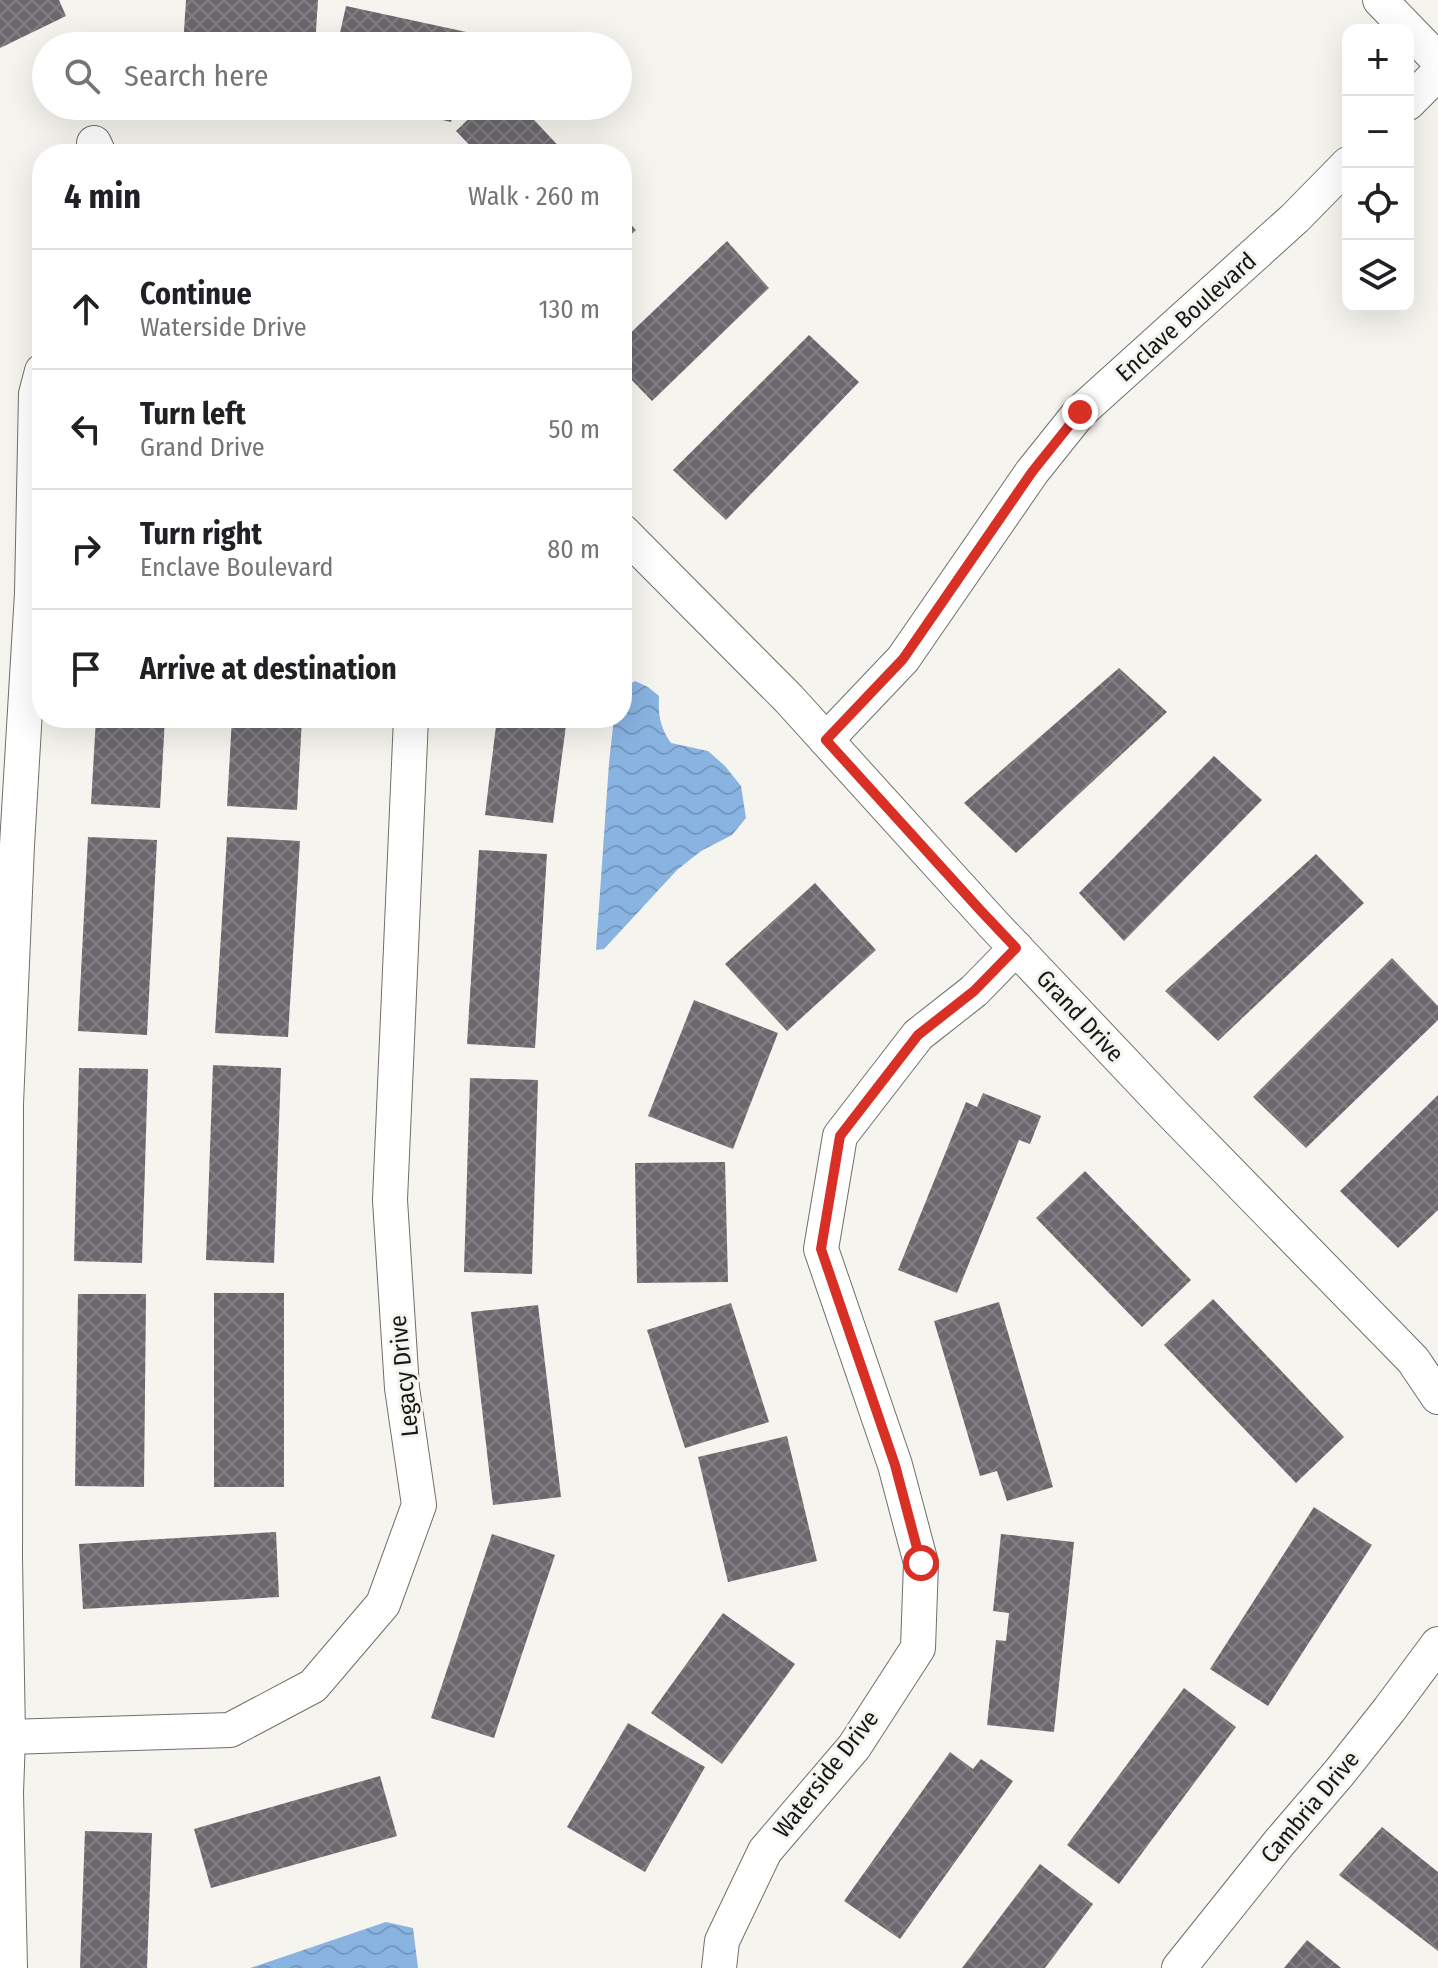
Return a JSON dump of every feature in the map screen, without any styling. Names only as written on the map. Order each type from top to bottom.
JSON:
[{"type":"street","points":[[1380,0],[1438,60]]},
{"type":"street","points":[[1414,97],[1438,73]]},
{"type":"street","name":"Enclave Boulevard","points":[[826,740],[903,659],[1032,472],[1080,412],[1295,218],[1344,168]]},
{"type":"street","name":"Grand Drive","points":[[632,541],[789,699],[981,911],[1168,1109],[1413,1360],[1438,1397]]},
{"type":"street","points":[[10,1968],[6,1793],[6,1104],[16,860],[32,593]]},
{"type":"street","name":"Legacy Drive","points":[[8,1737],[230,1730],[313,1686],[383,1604],[419,1505],[402,1388],[390,1200],[411,728]]},
{"type":"street","name":"Waterside Drive","points":[[719,1968],[722,1941],[765,1851],[854,1747],[918,1648],[921,1563],[895,1465],[821,1249],[840,1136],[918,1035],[974,991],[1016,948]]},
{"type":"street","name":"Cambria Drive","points":[[1179,1968],[1356,1752],[1438,1644]]},
{"type":"water","points":[[635,681],[648,687],[659,696],[660,721],[671,743],[708,751],[725,766],[741,786],[746,818],[732,835],[701,851],[677,870],[604,949],[596,950],[613,728],[632,728],[632,683]]},
{"type":"water","points":[[386,1922],[413,1928],[418,1968],[250,1968]]},
{"type":"building","points":[[0,0],[59,0],[66,16],[0,48]]},
{"type":"building","points":[[186,0],[318,0],[316,32],[184,32]]},
{"type":"building","points":[[346,6],[466,32],[340,32]]},
{"type":"building","points":[[467,120],[534,120],[557,144],[468,144],[456,131]]},
{"type":"building","points":[[727,241],[769,288],[652,401],[632,380],[632,331]]},
{"type":"building","points":[[809,335],[859,382],[726,520],[673,470]]},
{"type":"building","points":[[1119,668],[1167,712],[1016,853],[964,803]]},
{"type":"building","points":[[95,728],[164,728],[160,808],[91,804]]},
{"type":"building","points":[[231,728],[301,728],[297,810],[227,806]]},
{"type":"building","points":[[496,728],[566,728],[553,823],[485,815]]},
{"type":"building","points":[[1214,756],[1262,800],[1124,941],[1079,893]]},
{"type":"building","points":[[88,837],[157,840],[147,1035],[78,1031]]},
{"type":"building","points":[[227,837],[300,841],[288,1037],[215,1033]]},
{"type":"building","points":[[479,850],[547,854],[535,1048],[467,1044]]},
{"type":"building","points":[[1316,854],[1364,903],[1218,1041],[1165,991]]},
{"type":"building","points":[[815,883],[876,950],[787,1031],[725,964]]},
{"type":"building","points":[[1392,958],[1438,1006],[1438,1020],[1306,1148],[1253,1097]]},
{"type":"building","points":[[694,1000],[778,1033],[733,1149],[648,1116]]},
{"type":"building","points":[[213,1065],[281,1068],[274,1263],[206,1260]]},
{"type":"building","points":[[79,1068],[148,1069],[142,1263],[74,1261]]},
{"type":"building","points":[[470,1078],[538,1080],[532,1274],[464,1272]]},
{"type":"building","points":[[983,1093],[1041,1116],[1030,1144],[1019,1140],[957,1293],[898,1270],[966,1102],[977,1107]]},
{"type":"building","points":[[1438,1095],[1438,1210],[1398,1248],[1340,1191]]},
{"type":"building","points":[[725,1162],[728,1282],[637,1283],[635,1163]]},
{"type":"building","points":[[1085,1171],[1191,1280],[1142,1327],[1036,1218]]},
{"type":"building","points":[[214,1293],[284,1293],[284,1487],[214,1487]]},
{"type":"building","points":[[78,1294],[146,1294],[144,1487],[75,1486]]},
{"type":"building","points":[[1213,1299],[1344,1437],[1296,1483],[1164,1345]]},
{"type":"building","points":[[999,1302],[1053,1487],[1007,1501],[997,1471],[980,1476],[934,1321]]},
{"type":"building","points":[[731,1303],[769,1422],[685,1448],[647,1330]]},
{"type":"building","points":[[538,1305],[561,1497],[493,1505],[471,1312]]},
{"type":"building","points":[[787,1436],[817,1561],[728,1582],[698,1457]]},
{"type":"building","points":[[1314,1507],[1372,1545],[1268,1706],[1210,1669]]},
{"type":"building","points":[[276,1532],[279,1597],[83,1609],[79,1544]]},
{"type":"building","points":[[492,1534],[555,1555],[494,1738],[431,1718]]},
{"type":"building","points":[[1001,1534],[1074,1542],[1054,1732],[987,1725],[996,1640],[1006,1641],[1009,1613],[993,1611]]},
{"type":"building","points":[[723,1613],[795,1664],[722,1764],[651,1713]]},
{"type":"building","points":[[1184,1688],[1236,1727],[1119,1884],[1067,1845]]},
{"type":"building","points":[[628,1723],[705,1767],[645,1872],[567,1827]]},
{"type":"building","points":[[950,1752],[973,1769],[981,1759],[1013,1781],[900,1939],[844,1901]]},
{"type":"building","points":[[380,1776],[397,1836],[211,1888],[194,1829]]},
{"type":"building","points":[[1382,1827],[1438,1872],[1438,1951],[1339,1875]]},
{"type":"building","points":[[85,1831],[152,1833],[147,1968],[80,1968]]},
{"type":"building","points":[[1040,1864],[1093,1904],[1045,1968],[962,1968]]},
{"type":"building","points":[[1307,1940],[1341,1968],[1284,1968]]},
{"type":"route","points":[[921,1563],[895,1465],[821,1249],[840,1136],[918,1035],[974,991],[1016,948],[826,740],[903,659],[1032,472],[1080,412]]}]
